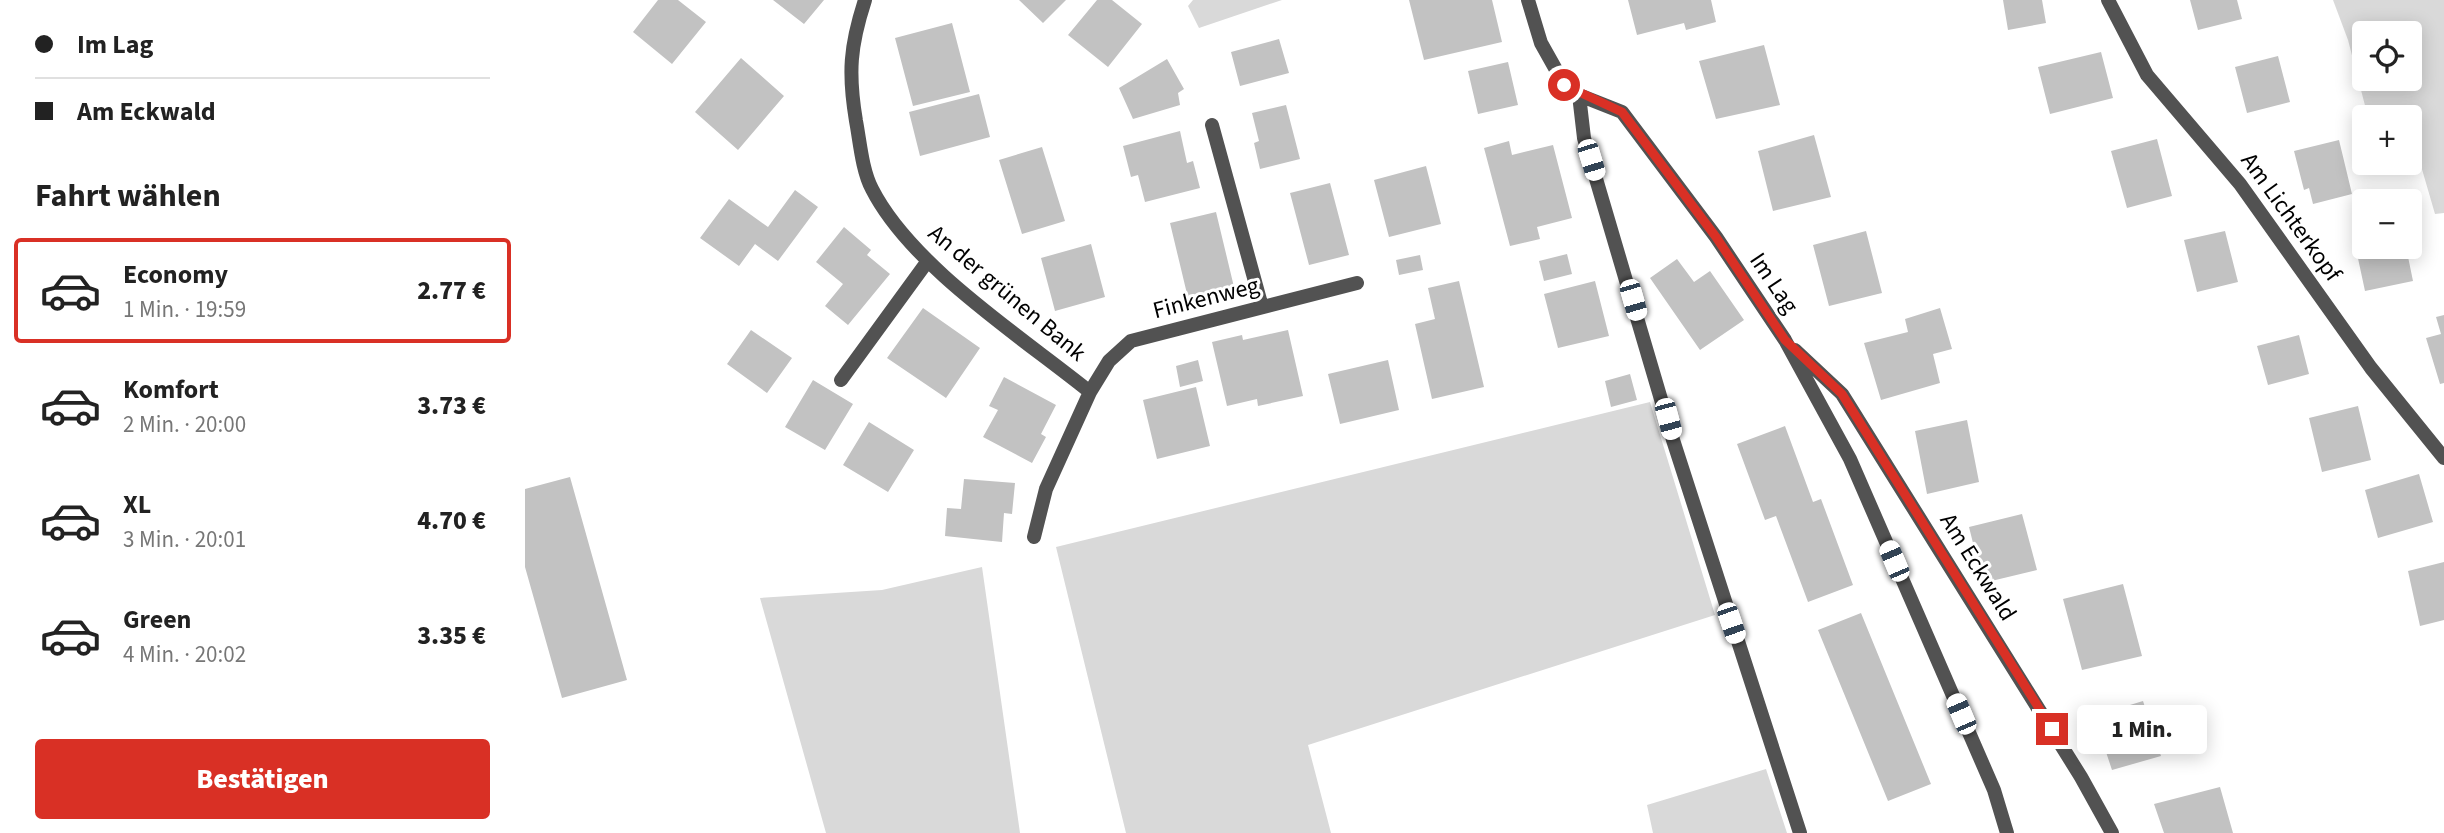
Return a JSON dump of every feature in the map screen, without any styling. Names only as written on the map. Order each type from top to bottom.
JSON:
[{"type":"street","name":"An der grünen Bank","points":[[865,0],[855,32],[849,80],[871,186],[894,224],[927,262],[1090,392],[1046,489],[1034,537]]},
{"type":"street","name":"Im Lag","points":[[1528,0],[1552,64],[1564,85],[1622,112],[1716,237],[1785,340],[1850,459],[1994,790],[2007,833]]},
{"type":"street","name":"Am Lichterkopf","points":[[2108,0],[2147,75],[2240,184],[2371,368],[2444,458]]},
{"type":"street","points":[[1579,94],[1584,138],[1673,440],[1800,833]]},
{"type":"street","points":[[1212,125],[1262,307]]},
{"type":"street","points":[[841,380],[927,262]]},
{"type":"street","name":"Finkenweg","points":[[1090,392],[1109,362],[1131,341],[1357,283]]},
{"type":"street","name":"Am Eckwald","points":[[1785,340],[1842,394],[2067,753],[2112,833]]},
{"type":"shaded area","points":[[1193,0],[1282,0],[1199,28],[1188,6]]},
{"type":"shaded area","points":[[2333,0],[2444,0],[2444,213],[2435,214],[2422,169],[2422,105],[2365,105],[2361,91],[2422,91],[2422,21],[2352,21],[2352,55]]},
{"type":"shaded area","points":[[1650,402],[1715,615],[1308,745],[1331,833],[1126,833],[1056,547]]},
{"type":"shaded area","points":[[982,567],[1020,833],[826,833],[760,598],[882,590]]},
{"type":"shaded area","points":[[1766,769],[1787,833],[1653,833],[1647,805]]},
{"type":"building","points":[[658,0],[678,0],[706,22],[672,64],[633,32]]},
{"type":"building","points":[[773,0],[824,0],[804,24]]},
{"type":"building","points":[[1019,0],[1066,0],[1043,23]]},
{"type":"building","points":[[1097,0],[1112,0],[1142,24],[1108,67],[1068,35]]},
{"type":"building","points":[[1409,0],[1492,0],[1502,42],[1424,60]]},
{"type":"building","points":[[1628,0],[1711,0],[1716,22],[1686,30],[1684,23],[1637,35]]},
{"type":"building","points":[[2003,0],[2042,0],[2046,23],[2008,30]]},
{"type":"building","points":[[2190,0],[2237,0],[2242,19],[2198,30]]},
{"type":"building","points":[[952,23],[970,92],[913,106],[895,38]]},
{"type":"building","points":[[1279,39],[1289,73],[1240,86],[1231,52]]},
{"type":"building","points":[[1764,45],[1780,105],[1716,119],[1699,61]]},
{"type":"building","points":[[2101,52],[2113,98],[2050,114],[2038,67]]},
{"type":"building","points":[[2278,56],[2290,102],[2247,113],[2235,67]]},
{"type":"building","points":[[741,58],[784,96],[738,150],[695,112]]},
{"type":"building","points":[[1167,59],[1184,89],[1178,93],[1180,105],[1133,119],[1119,88]]},
{"type":"building","points":[[1508,62],[1518,105],[1478,114],[1468,71]]},
{"type":"building","points":[[979,94],[990,137],[920,156],[909,112]]},
{"type":"building","points":[[1286,105],[1300,159],[1260,169],[1254,143],[1259,141],[1252,113]]},
{"type":"building","points":[[1180,131],[1187,163],[1193,161],[1200,188],[1145,202],[1138,175],[1131,177],[1123,146]]},
{"type":"building","points":[[1814,135],[1831,197],[1773,211],[1758,151]]},
{"type":"building","points":[[2157,139],[2172,196],[2127,208],[2111,151]]},
{"type":"building","points":[[2339,140],[2352,194],[2313,204],[2309,188],[2304,190],[2294,151]]},
{"type":"building","points":[[1509,141],[1512,155],[1553,145],[1572,218],[1537,227],[1540,239],[1510,246],[1484,148]]},
{"type":"building","points":[[1042,147],[1065,221],[1022,234],[999,160]]},
{"type":"building","points":[[1426,166],[1441,224],[1389,237],[1374,180]]},
{"type":"building","points":[[1330,183],[1349,255],[1309,265],[1290,193]]},
{"type":"building","points":[[795,190],[818,207],[778,261],[755,244],[739,266],[700,238],[729,199],[768,227]]},
{"type":"building","points":[[1216,212],[1234,287],[1188,298],[1170,223]]},
{"type":"building","points":[[844,227],[871,250],[867,255],[890,274],[848,325],[825,306],[843,284],[816,262]]},
{"type":"building","points":[[1866,231],[1882,293],[1829,306],[1813,245]]},
{"type":"building","points":[[2225,231],[2238,282],[2197,292],[2184,240]]},
{"type":"building","points":[[1091,244],[1105,297],[1055,311],[1041,258]]},
{"type":"building","points":[[1567,254],[1572,274],[1544,281],[1539,261]]},
{"type":"building","points":[[1420,255],[1423,270],[1399,275],[1396,260]]},
{"type":"building","points":[[1677,259],[1694,282],[1710,271],[1744,320],[1700,350],[1650,278]]},
{"type":"building","points":[[2358,259],[2408,259],[2413,281],[2365,291]]},
{"type":"building","points":[[1459,281],[1484,387],[1432,399],[1415,324],[1435,319],[1428,288]]},
{"type":"building","points":[[1595,281],[1609,336],[1558,348],[1544,294]]},
{"type":"building","points":[[923,308],[980,348],[946,398],[887,358]]},
{"type":"building","points":[[1940,308],[1952,349],[1933,354],[1940,383],[1881,400],[1864,343],[1908,332],[1905,319]]},
{"type":"building","points":[[2444,315],[2444,383],[2440,384],[2426,338],[2441,334],[2436,317]]},
{"type":"building","points":[[751,330],[792,358],[767,393],[727,364]]},
{"type":"building","points":[[1288,330],[1303,396],[1258,406],[1257,399],[1227,406],[1212,342],[1242,335],[1243,340]]},
{"type":"building","points":[[2299,335],[2309,374],[2268,385],[2257,346]]},
{"type":"building","points":[[1198,360],[1203,381],[1180,387],[1176,366]]},
{"type":"building","points":[[1388,360],[1399,410],[1340,424],[1328,374]]},
{"type":"building","points":[[1630,374],[1637,400],[1611,407],[1605,381]]},
{"type":"building","points":[[1004,377],[1056,405],[1041,434],[1046,437],[1032,463],[983,437],[998,410],[989,406]]},
{"type":"building","points":[[813,380],[853,404],[825,450],[785,427]]},
{"type":"building","points":[[1196,387],[1210,446],[1157,459],[1143,400]]},
{"type":"building","points":[[2358,406],[2371,460],[2322,472],[2309,418]]},
{"type":"building","points":[[1967,420],[1979,482],[1927,494],[1915,431]]},
{"type":"building","points":[[869,422],[914,450],[888,492],[843,465]]},
{"type":"building","points":[[1785,426],[1813,502],[1821,499],[1853,585],[1808,602],[1776,516],[1765,520],[1737,444]]},
{"type":"building","points":[[2419,474],[2433,522],[2378,538],[2365,490]]},
{"type":"building","points":[[570,477],[627,680],[562,698],[525,567],[525,489]]},
{"type":"building","points":[[964,479],[1015,483],[1012,514],[1004,513],[1002,542],[945,536],[947,508],[961,509]]},
{"type":"building","points":[[2022,514],[2037,570],[1983,583],[1969,527]]},
{"type":"building","points":[[2444,562],[2444,620],[2420,626],[2408,571]]},
{"type":"building","points":[[2123,584],[2142,656],[2082,670],[2063,599]]},
{"type":"building","points":[[1861,613],[1931,784],[1888,801],[1818,630]]},
{"type":"building","points":[[2143,701],[2161,756],[2112,770],[2094,716]]},
{"type":"building","points":[[2220,787],[2233,833],[2164,833],[2154,804]]},
{"type":"route","points":[[1564,85],[1622,112],[1716,237],[1785,340],[1842,394],[2052,729]]}]
